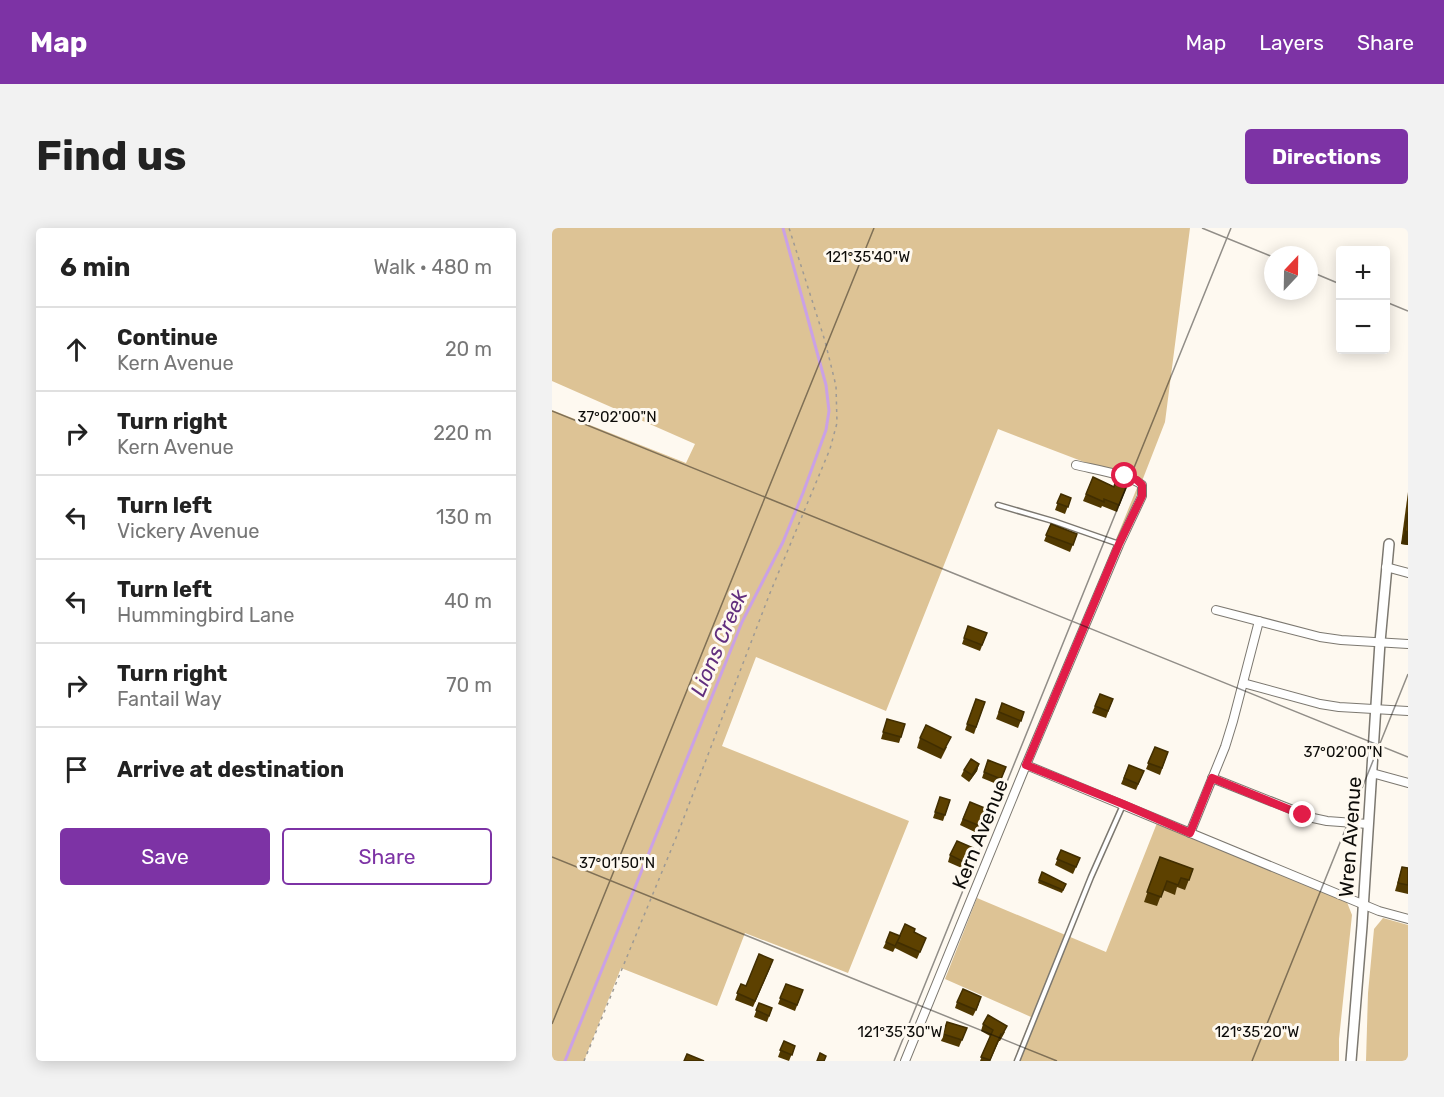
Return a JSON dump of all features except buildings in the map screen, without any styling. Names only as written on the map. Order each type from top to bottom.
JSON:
[{"type":"street","name":"Kern Avenue","points":[[905,1061],[1026,765],[1119,544],[1142,496],[1142,485],[1137,480],[1076,465]]},
{"type":"street","name":"Wren Avenue","points":[[1351,1061],[1389,544]]},
{"type":"street","points":[[1386,567],[1408,573]]},
{"type":"street","points":[[1216,610],[1320,637],[1408,644]]},
{"type":"street","points":[[1190,833],[1233,721],[1259,621]]},
{"type":"street","points":[[1243,683],[1320,704],[1408,711]]},
{"type":"street","points":[[1026,765],[1379,911],[1408,919]]},
{"type":"street","points":[[1372,773],[1408,783]]},
{"type":"street","points":[[1212,778],[1313,818],[1368,824]]},
{"type":"lane","points":[[998,505],[1053,520],[1119,544]]},
{"type":"lane","points":[[1017,1061],[1123,804]]},
{"type":"path","points":[[584,1061],[678,833],[766,604],[830,449],[837,423],[836,386],[825,341],[789,228]]},
{"type":"shaded area","points":[[552,228],[1190,228],[1165,422],[1123,530],[1024,764],[1139,483],[998,429],[886,711],[756,657],[722,746],[909,821],[848,973],[745,933],[717,1006],[621,968],[584,1061],[552,1061],[552,410],[686,463],[695,444],[552,381]]},
{"type":"shaded area","points":[[1157,823],[1210,846],[1343,892],[1352,915],[1339,1039],[1339,1061],[1015,1061],[1031,1017],[945,979],[977,898],[1106,952]]},
{"type":"shaded area","points":[[1383,918],[1408,925],[1408,1061],[1366,1061],[1368,993],[1374,929]]},
{"type":"waterway","name":"Lions Creek","points":[[565,1061],[742,622],[783,542],[826,430],[829,411],[826,385],[783,228]]},
{"type":"route","points":[[1125,476],[1137,480],[1142,485],[1142,496],[1119,544],[1026,765],[1190,833],[1212,778],[1303,815]]}]
